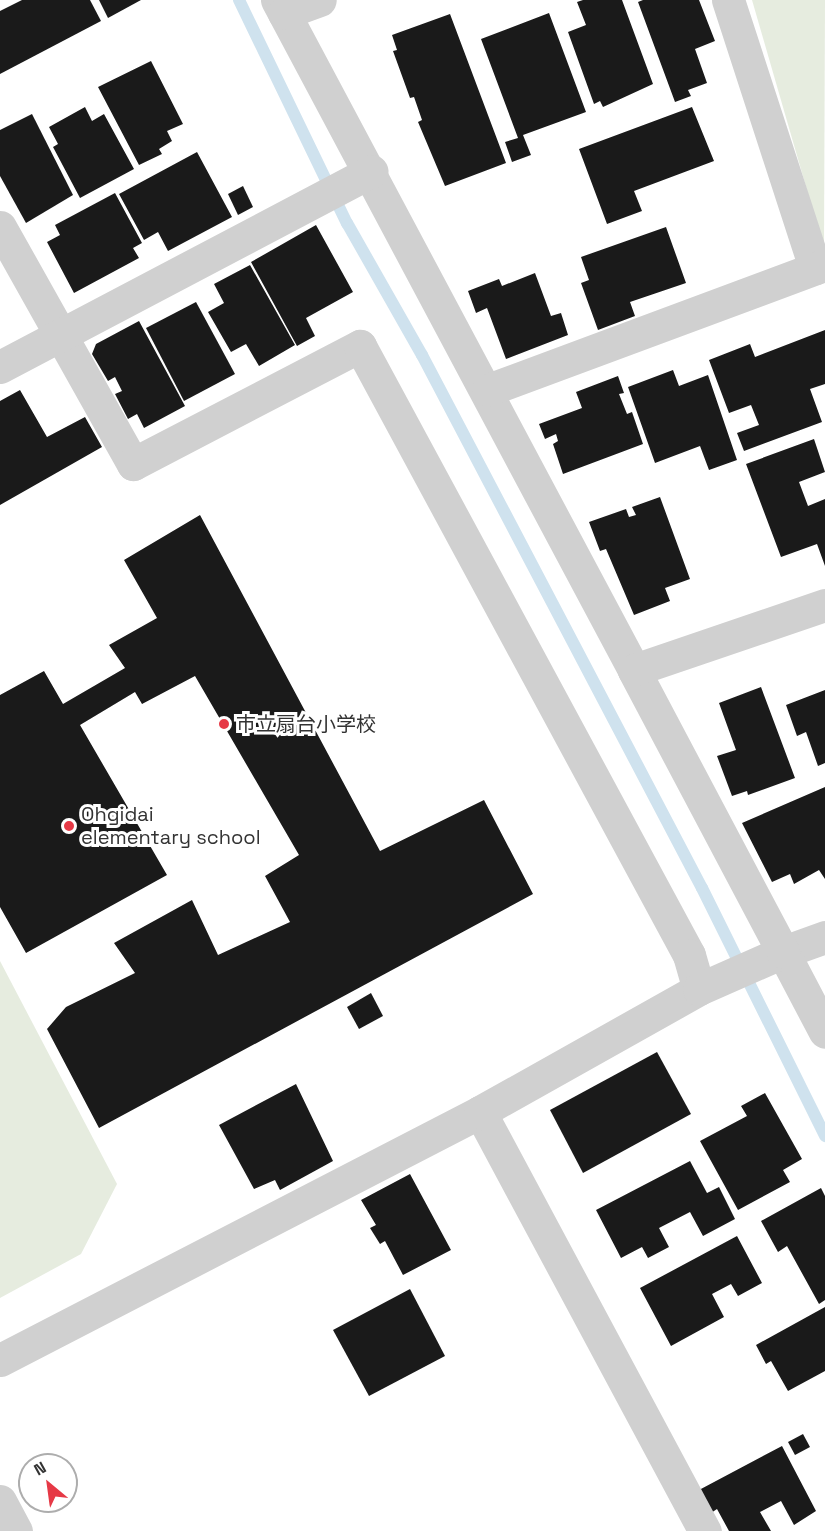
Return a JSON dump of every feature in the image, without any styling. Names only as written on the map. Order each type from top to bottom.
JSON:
[{"type":"street","points":[[320,0],[280,6],[362,176],[488,390],[634,670],[772,957],[825,1032]]},
{"type":"street","points":[[488,390],[820,266],[728,0]]},
{"type":"street","points":[[0,367],[362,176]]},
{"type":"street","points":[[0,227],[59,337],[133,464],[360,346],[689,954],[708,985]]},
{"type":"street","points":[[634,670],[825,605]]},
{"type":"street","points":[[0,1360],[480,1112],[708,985],[825,937]]},
{"type":"street","points":[[480,1112],[705,1531]]},
{"type":"street","points":[[0,1501],[16,1531]]},
{"type":"shaded area","points":[[752,0],[825,0],[824,249]]},
{"type":"shaded area","points":[[0,961],[117,1184],[81,1254],[0,1298]]},
{"type":"building","points":[[22,0],[90,0],[101,21],[0,74],[0,11]]},
{"type":"building","points":[[99,0],[141,0],[108,18]]},
{"type":"building","points":[[622,0],[653,84],[603,107],[600,101],[594,104],[568,32],[586,25],[577,2]]},
{"type":"building","points":[[643,0],[699,0],[715,41],[695,49],[707,83],[688,90],[691,96],[675,102],[638,2]]},
{"type":"building","points":[[549,13],[586,112],[523,135],[531,155],[512,162],[505,142],[518,138],[481,39]]},
{"type":"building","points":[[450,14],[506,163],[445,186],[418,122],[422,120],[414,97],[410,98],[393,51],[397,50],[392,35]]},
{"type":"building","points":[[151,61],[183,124],[167,131],[172,141],[159,149],[162,154],[139,165],[98,87]]},
{"type":"building","points":[[85,107],[92,121],[104,114],[134,169],[80,198],[53,147],[58,144],[49,127]]},
{"type":"building","points":[[692,107],[714,161],[634,191],[642,211],[607,224],[579,149]]},
{"type":"building","points":[[32,114],[73,195],[26,223],[0,176],[0,130]]},
{"type":"building","points":[[197,152],[232,217],[168,251],[158,232],[144,240],[119,194]]},
{"type":"building","points":[[243,186],[253,207],[238,215],[228,194]]},
{"type":"building","points":[[115,193],[142,243],[133,248],[139,258],[74,293],[47,242],[60,235],[55,225]]},
{"type":"building","points":[[316,225],[353,292],[306,318],[315,336],[297,346],[251,262]]},
{"type":"building","points":[[666,227],[686,283],[630,302],[635,316],[598,330],[581,283],[589,280],[581,257]]},
{"type":"building","points":[[250,265],[295,345],[259,366],[246,344],[231,352],[208,312],[224,303],[214,284]]},
{"type":"building","points":[[535,273],[551,316],[561,313],[568,335],[506,359],[487,308],[476,313],[468,291],[499,279],[502,286]]},
{"type":"building","points":[[196,302],[235,374],[184,401],[146,328]]},
{"type":"building","points":[[139,321],[185,406],[144,428],[137,414],[128,419],[115,394],[122,391],[115,377],[108,381],[92,354],[96,344]]},
{"type":"building","points":[[825,330],[825,384],[810,389],[822,422],[744,451],[737,433],[759,425],[751,405],[729,413],[709,360],[750,344],[755,357]]},
{"type":"building","points":[[673,370],[679,386],[708,375],[737,460],[709,470],[700,446],[655,463],[628,387]]},
{"type":"building","points":[[618,376],[624,393],[619,394],[627,414],[632,412],[643,444],[563,474],[553,444],[558,441],[556,434],[545,439],[539,424],[582,408],[576,392]]},
{"type":"building","points":[[20,390],[47,437],[85,417],[102,447],[0,505],[0,401]]},
{"type":"building","points":[[814,439],[825,472],[799,482],[808,506],[825,499],[825,566],[817,544],[781,557],[746,464]]},
{"type":"building","points":[[660,497],[690,579],[665,588],[670,601],[634,615],[606,549],[600,551],[589,522],[626,509],[629,517],[636,515],[632,507]]},
{"type":"building","name":"Ohgidai elementary school","points":[[200,515],[380,851],[484,800],[533,894],[99,1128],[47,1029],[66,1007],[135,973],[114,943],[192,900],[218,955],[290,922],[265,876],[299,855],[195,676],[142,704],[135,692],[80,725],[167,875],[26,953],[0,907],[0,695],[44,671],[63,704],[125,668],[109,645],[157,618],[124,560]]},
{"type":"building","points":[[761,687],[795,778],[748,795],[747,791],[732,796],[717,756],[736,750],[719,703]]},
{"type":"building","points":[[825,690],[825,763],[818,766],[806,732],[797,736],[786,705]]},
{"type":"building","points":[[825,787],[825,879],[819,870],[794,884],[790,874],[772,882],[742,823]]},
{"type":"building","points":[[371,993],[383,1016],[359,1029],[347,1007]]},
{"type":"building","points":[[657,1052],[691,1114],[583,1173],[550,1110]]},
{"type":"building","points":[[296,1084],[333,1161],[280,1190],[275,1180],[254,1189],[219,1125]]},
{"type":"building","points":[[765,1093],[802,1159],[783,1170],[790,1182],[738,1210],[700,1141],[747,1116],[741,1106]]},
{"type":"building","points":[[690,1161],[707,1193],[719,1187],[735,1219],[703,1236],[690,1212],[659,1228],[669,1247],[648,1258],[642,1247],[621,1258],[596,1210]]},
{"type":"building","points":[[410,1174],[451,1250],[403,1275],[385,1241],[380,1244],[370,1228],[376,1225],[361,1200]]},
{"type":"building","points":[[821,1188],[825,1196],[825,1300],[819,1304],[787,1246],[778,1252],[761,1221]]},
{"type":"building","points":[[737,1236],[762,1283],[738,1296],[731,1284],[712,1294],[724,1317],[671,1346],[640,1288]]},
{"type":"building","points":[[410,1289],[445,1356],[369,1396],[333,1330]]},
{"type":"building","points":[[825,1307],[825,1371],[788,1391],[771,1361],[766,1364],[756,1345]]},
{"type":"building","points":[[803,1434],[810,1447],[795,1455],[788,1442]]},
{"type":"building","points":[[782,1446],[816,1511],[794,1525],[781,1501],[760,1512],[771,1531],[729,1531],[717,1509],[711,1513],[699,1490]]},
{"type":"waterway","points":[[239,0],[347,223],[422,355],[702,888],[825,1136]]},
{"type":"place","name":"市立扇台小学校","points":[[224,724]]},
{"type":"place","name":"Ohgidai elementary school","points":[[69,826]]}]
